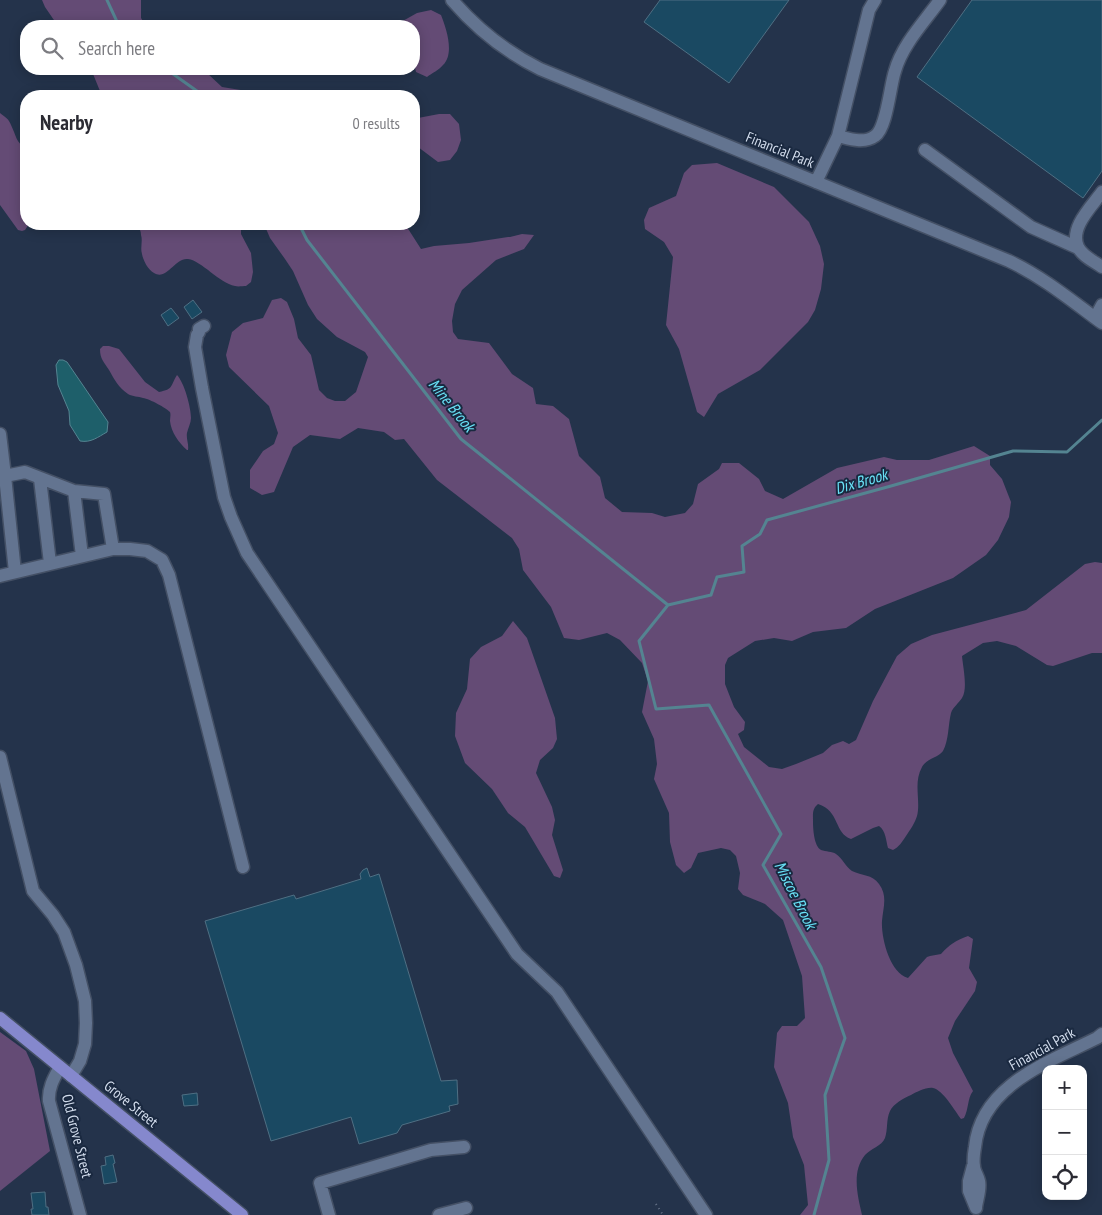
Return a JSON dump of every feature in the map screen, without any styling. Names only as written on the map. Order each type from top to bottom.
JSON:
[{"type":"main road","name":"Grove Street","points":[[0,1018],[242,1215]]},
{"type":"street","name":"Financial Park","points":[[452,0],[490,38],[540,69],[1019,266],[1048,284],[1098,320]]},
{"type":"street","points":[[816,182],[838,136],[869,10],[874,0]]},
{"type":"street","points":[[838,136],[864,141],[876,136],[884,122],[895,70],[903,51],[940,0]]},
{"type":"street","points":[[925,150],[1031,227],[1078,248],[1102,267]]},
{"type":"street","points":[[1078,248],[1076,240],[1081,220],[1102,192]]},
{"type":"street","points":[[1098,320],[1102,306]]},
{"type":"street","points":[[204,326],[199,329],[195,347],[202,388],[224,497],[246,553],[517,954],[557,992],[706,1215]]},
{"type":"street","points":[[0,434],[15,572]]},
{"type":"street","points":[[5,476],[24,472],[74,491],[104,494],[113,549]]},
{"type":"street","points":[[40,478],[50,563]]},
{"type":"street","points":[[74,491],[82,556]]},
{"type":"street","points":[[0,576],[113,549],[130,548],[147,551],[162,560],[170,575],[243,866]]},
{"type":"street","points":[[0,756],[33,891],[64,932],[76,965],[85,1001],[85,1044],[80,1061],[71,1076]]},
{"type":"street","name":"Financial Park","points":[[976,1211],[979,1181],[973,1166],[975,1146],[980,1128],[990,1106],[1028,1072],[1102,1034]]},
{"type":"street","name":"Old Grove Street","points":[[60,1067],[48,1093],[49,1101],[80,1215]]},
{"type":"street","points":[[329,1215],[320,1182],[431,1150],[464,1147]]},
{"type":"street","points":[[439,1215],[466,1208]]},
{"type":"path","points":[[656,1204],[662,1215]]},
{"type":"shaded area","points":[[42,0],[141,0],[142,20],[54,20]]},
{"type":"shaded area","points":[[431,10],[441,15],[447,33],[449,47],[447,60],[427,77],[420,74],[420,20],[405,20],[417,13]]},
{"type":"shaded area","points":[[93,75],[209,75],[222,87],[241,90],[100,90]]},
{"type":"shaded area","points":[[0,113],[9,121],[20,143],[20,230],[25,230],[22,231],[18,230],[0,205]]},
{"type":"shaded area","points":[[450,114],[459,124],[461,140],[457,151],[450,160],[438,162],[420,148],[420,118]]},
{"type":"shaded area","points":[[717,163],[774,187],[809,222],[820,246],[824,264],[821,289],[815,310],[808,322],[760,370],[718,394],[704,417],[697,412],[679,349],[666,325],[673,257],[664,242],[645,229],[644,220],[649,208],[676,196],[684,173],[692,165]]},
{"type":"shaded area","points":[[140,230],[241,230],[241,234],[251,253],[253,272],[251,282],[246,286],[229,284],[188,259],[179,261],[163,274],[154,273],[143,259]]},
{"type":"shaded area","points":[[267,230],[409,230],[421,249],[522,234],[534,235],[524,249],[496,260],[462,290],[455,304],[452,321],[453,332],[458,339],[489,343],[512,374],[533,388],[536,404],[553,406],[569,419],[579,456],[600,477],[605,498],[622,512],[652,513],[665,517],[685,513],[693,504],[698,484],[719,469],[722,463],[739,463],[759,479],[765,491],[783,499],[837,468],[884,457],[897,460],[929,460],[974,446],[990,456],[990,465],[1002,479],[1011,502],[1009,517],[998,540],[986,555],[953,578],[875,609],[846,628],[813,632],[792,641],[774,638],[755,641],[728,658],[725,665],[725,684],[734,707],[745,722],[744,730],[738,734],[744,747],[769,767],[782,769],[823,753],[832,745],[843,741],[849,744],[856,740],[873,701],[897,656],[911,644],[932,635],[1026,610],[1085,564],[1102,563],[1102,653],[1092,653],[1053,666],[1047,665],[1016,646],[997,641],[983,643],[962,656],[965,684],[964,694],[951,713],[943,751],[924,764],[919,773],[917,816],[911,829],[897,847],[893,850],[888,848],[884,833],[879,826],[851,839],[842,832],[834,817],[825,807],[818,804],[814,810],[815,841],[819,848],[836,854],[852,871],[873,878],[882,889],[884,902],[882,928],[885,945],[892,962],[902,975],[908,978],[927,957],[941,954],[953,943],[968,936],[973,939],[969,968],[977,982],[975,991],[955,1021],[948,1038],[953,1053],[973,1091],[966,1115],[961,1119],[945,1097],[933,1088],[919,1091],[891,1108],[886,1135],[883,1141],[865,1155],[858,1169],[857,1185],[862,1215],[800,1215],[808,1205],[804,1165],[793,1137],[788,1103],[774,1067],[777,1033],[782,1026],[797,1026],[805,1018],[802,976],[783,920],[765,904],[743,895],[738,889],[740,873],[736,856],[730,850],[721,848],[698,853],[691,868],[684,873],[676,865],[670,842],[669,813],[654,779],[657,764],[654,739],[642,712],[648,681],[642,663],[620,640],[607,633],[579,640],[564,638],[551,607],[523,570],[519,549],[512,538],[437,480],[404,439],[395,440],[384,432],[358,428],[340,439],[310,435],[293,447],[274,492],[262,495],[250,488],[250,470],[263,451],[274,444],[278,433],[269,406],[229,367],[226,355],[232,332],[243,323],[263,318],[272,300],[281,298],[287,302],[294,319],[298,338],[311,355],[319,390],[327,398],[335,401],[345,401],[356,392],[368,357],[365,352],[337,337],[317,319],[308,305],[293,271]]},
{"type":"shaded area","points":[[103,346],[119,349],[145,382],[159,392],[169,388],[177,375],[180,378],[191,413],[191,420],[187,431],[188,450],[181,444],[174,433],[170,421],[170,412],[150,400],[128,394],[119,386],[102,358],[100,349]]},
{"type":"shaded area","points":[[59,360],[67,362],[108,422],[107,432],[88,441],[80,441],[70,425],[69,411],[58,385],[56,365]]},
{"type":"shaded area","points":[[513,621],[527,638],[555,718],[557,739],[553,748],[540,760],[536,773],[552,807],[555,820],[552,835],[563,870],[560,878],[554,876],[525,827],[508,813],[492,789],[465,763],[455,736],[456,713],[467,689],[470,659],[481,647],[502,636]]},
{"type":"shaded area","points":[[0,1032],[26,1051],[34,1069],[50,1151],[0,1191]]},
{"type":"building","points":[[660,0],[789,0],[729,83],[644,22]]},
{"type":"building","points":[[972,0],[1102,0],[1102,171],[1083,198],[917,77]]},
{"type":"building","points":[[193,300],[202,312],[192,319],[184,307]]},
{"type":"building","points":[[171,308],[179,318],[168,326],[161,315]]},
{"type":"building","points":[[367,868],[370,877],[379,874],[441,1081],[457,1080],[458,1104],[449,1106],[450,1111],[402,1125],[397,1133],[359,1144],[351,1117],[271,1141],[205,921],[294,895],[296,899],[361,879],[360,874]]},
{"type":"building","points":[[197,1093],[198,1105],[184,1106],[182,1095]]},
{"type":"building","points":[[113,1155],[117,1182],[104,1184],[101,1166],[106,1165],[105,1157]]},
{"type":"building","points":[[45,1192],[46,1207],[48,1207],[49,1215],[32,1215],[31,1193]]},
{"type":"waterway","name":"Mine Brook","points":[[107,0],[116,20]]},
{"type":"waterway","name":"Mine Brook","points":[[174,75],[196,90]]},
{"type":"waterway","name":"Mine Brook","points":[[302,230],[307,240],[461,439],[668,605]]},
{"type":"waterway","name":"Dix Brook","points":[[668,605],[711,595],[717,577],[744,572],[742,546],[760,534],[767,520],[1013,451],[1067,452],[1102,420]]},
{"type":"waterway","name":"Miscoe Brook","points":[[668,605],[639,641],[656,709],[709,705],[781,834],[763,865],[821,967],[845,1038],[825,1095],[829,1160],[814,1215]]}]
